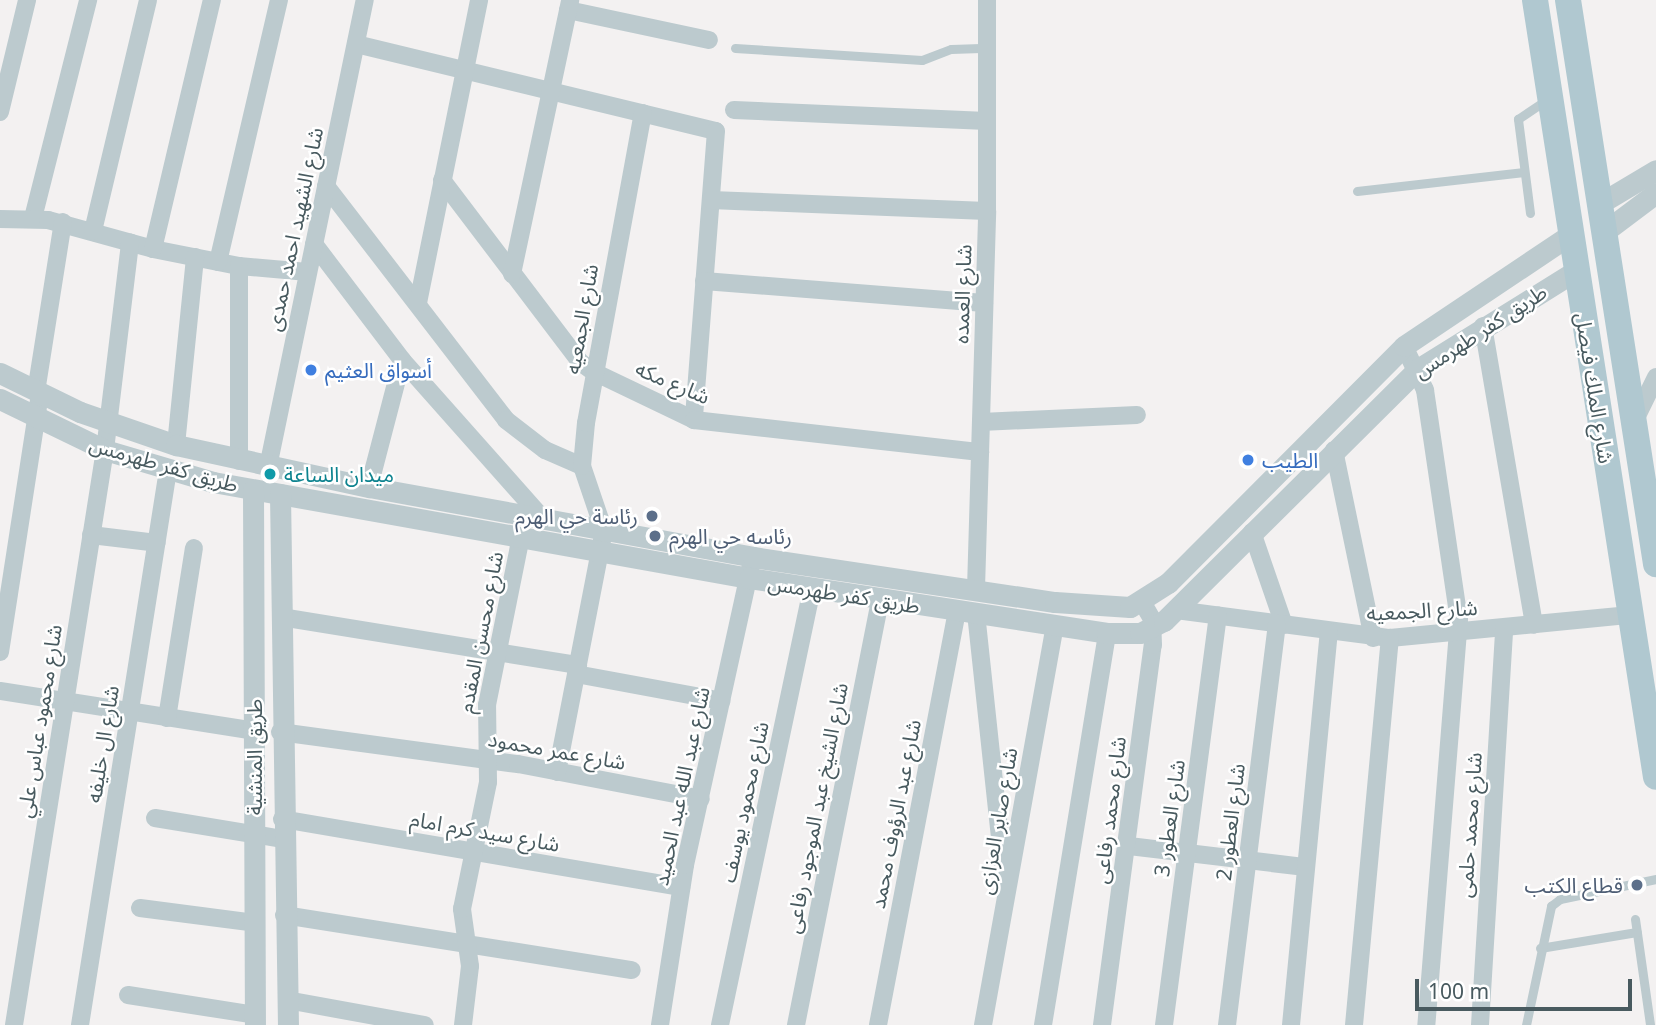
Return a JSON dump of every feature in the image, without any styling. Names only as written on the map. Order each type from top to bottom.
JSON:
[{"type":"main road","name":"شارع الملك فيصل","points":[[1535,0],[1656,777]]},
{"type":"main road","name":"شارع الملك فيصل","points":[[1568,0],[1656,564]]},
{"type":"street","points":[[0,112],[27,0]]},
{"type":"street","points":[[33,218],[88,0]]},
{"type":"street","points":[[93,231],[148,0]]},
{"type":"street","points":[[153,249],[212,0]]},
{"type":"street","points":[[218,262],[279,0]]},
{"type":"street","name":"شارع الشهيد احمد حمدى","points":[[268,467],[365,0]]},
{"type":"street","points":[[418,303],[479,0]]},
{"type":"street","name":"شارع العمده","points":[[976,589],[987,211],[986,0]]},
{"type":"street","points":[[512,274],[569,5],[709,40]]},
{"type":"street","points":[[356,44],[716,131],[694,420]]},
{"type":"street","points":[[734,110],[987,121]]},
{"type":"street","name":"شارع الجمعيه","points":[[602,541],[582,466],[594,372],[643,113]]},
{"type":"street","points":[[1599,204],[1656,170]]},
{"type":"street","name":"شارع مكه","points":[[442,180],[580,362],[594,372],[694,420],[980,452]]},
{"type":"street","points":[[326,186],[506,420],[545,450],[582,466]]},
{"type":"street","points":[[1604,232],[1656,193]]},
{"type":"street","points":[[710,200],[987,211]]},
{"type":"street","points":[[0,219],[33,218],[64,222],[153,249],[239,266],[308,272]]},
{"type":"street","points":[[0,652],[64,222]]},
{"type":"street","name":"طريق كفر طهرمس","points":[[0,399],[36,419],[105,450],[168,470],[253,490],[521,537],[602,541],[753,557],[1109,609],[1142,602],[1168,583],[1404,346],[1570,235]]},
{"type":"street","name":"شارع محمود عباس علي","points":[[15,1025],[109,423],[130,242]]},
{"type":"street","points":[[314,243],[401,360],[544,520]]},
{"type":"street","points":[[177,445],[195,257]]},
{"type":"street","points":[[239,266],[239,461]]},
{"type":"street","name":"طريق كفر طهرمس","points":[[0,373],[38,393],[109,423],[239,461],[544,520],[602,541],[749,579],[1107,633],[1153,628],[1176,610],[1418,369],[1483,326],[1577,270]]},
{"type":"street","points":[[705,281],[984,303]]},
{"type":"street","points":[[1483,326],[1534,625]]},
{"type":"street","points":[[1404,346],[1418,369],[1450,553],[1459,633],[1426,1025]]},
{"type":"street","points":[[369,487],[401,360]]},
{"type":"street","points":[[1634,422],[1656,377]]},
{"type":"street","points":[[981,422],[1136,415]]},
{"type":"street","points":[[1334,450],[1381,638],[1354,1025]]},
{"type":"street","name":"شارع ال خليفه","points":[[80,1025],[168,470]]},
{"type":"street","name":"طريق المنشية","points":[[253,490],[255,1020]]},
{"type":"street","name":"طريق المنشية","points":[[280,494],[280,732],[288,1025]]},
{"type":"street","name":"شارع العطور 2","points":[[1227,1025],[1281,625],[1252,532]]},
{"type":"street","points":[[91,535],[157,543]]},
{"type":"street","name":"شارع محسن المقدم","points":[[463,1025],[470,966],[461,917],[489,761],[485,716],[521,537]]},
{"type":"street","points":[[557,772],[602,541]]},
{"type":"street","points":[[166,718],[194,548]]},
{"type":"street","name":"شارع عبد الله عبد الحميد","points":[[660,1025],[675,950],[681,887],[753,557]]},
{"type":"street","name":"شارع محمود يوسف","points":[[720,1025],[812,589]]},
{"type":"street","name":"شارع الشيخ عبد الموجود رفاعى","points":[[796,1025],[880,599]]},
{"type":"street","name":"شارع محمد رفاعى","points":[[1102,1025],[1129,846],[1153,628],[1142,602]]},
{"type":"street","name":"شارع الجمعيه","points":[[1176,610],[1381,638],[1459,633],[1630,615]]},
{"type":"street","points":[[967,612],[1006,895]]},
{"type":"street","name":"شارع عبد الرؤوف محمد","points":[[878,1025],[967,612]]},
{"type":"street","name":"شارع العطور 3","points":[[1164,1025],[1218,616]]},
{"type":"street","points":[[281,617],[498,652],[722,701]]},
{"type":"street","name":"شارع صابر العزازى","points":[[982,1020],[1055,625]]},
{"type":"street","name":"شارع محمد حلمى","points":[[1480,1025],[1504,628]]},
{"type":"street","points":[[1291,1025],[1329,632]]},
{"type":"street","points":[[1043,1025],[1107,633]]},
{"type":"street","points":[[0,691],[254,731]]},
{"type":"street","name":"شارع عمر محمود","points":[[280,732],[489,761],[701,799]]},
{"type":"street","name":"شارع سيد كرم امام","points":[[155,818],[254,834],[282,829],[474,852],[681,887]]},
{"type":"street","points":[[1129,846],[1307,867]]},
{"type":"street","points":[[140,908],[255,923]]},
{"type":"street","points":[[284,915],[465,941],[632,970]]},
{"type":"street","points":[[128,995],[255,1020]]},
{"type":"street","points":[[287,1000],[425,1025]]},
{"type":"lane","points":[[735,48],[922,60],[951,49],[988,48]]},
{"type":"lane","points":[[1530,214],[1518,117],[1550,98]]},
{"type":"lane","points":[[1357,191],[1524,172]]},
{"type":"lane","points":[[1527,1025],[1548,911],[1555,902],[1656,879]]},
{"type":"lane","points":[[1634,919],[1650,1025]]},
{"type":"lane","points":[[1540,948],[1637,932]]},
{"type":"place","name":"أسواق العثيم","points":[[311,370]]},
{"type":"place","name":"الطيب","points":[[1248,460]]},
{"type":"place","name":"ميدان الساعة","points":[[270,474]]},
{"type":"place","name":"رئاسة حي الهرم","points":[[652,516]]},
{"type":"place","name":"رئاسه حي الهرم","points":[[655,536]]},
{"type":"place","name":"قطاع الكتب","points":[[1637,885]]}]
